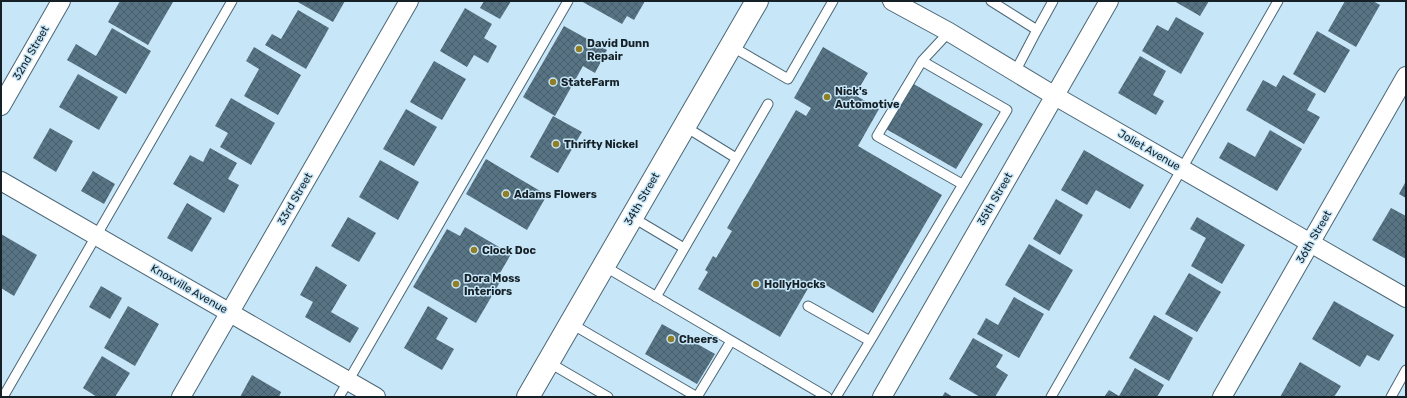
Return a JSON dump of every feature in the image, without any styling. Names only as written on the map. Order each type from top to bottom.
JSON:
[{"type":"main road","name":"34th Street","points":[[528,397],[757,1]]},
{"type":"street","name":"32nd Street","points":[[1,106],[62,1]]},
{"type":"street","name":"33rd Street","points":[[181,397],[409,1]]},
{"type":"street","name":"35th Street","points":[[882,397],[1109,1]]},
{"type":"street","name":"Joliet Avenue","points":[[894,2],[950,32],[1055,96],[1406,298]]},
{"type":"street","name":"36th Street","points":[[1222,397],[1406,76]]},
{"type":"street","name":"Knoxville Avenue","points":[[1,181],[376,397]]},
{"type":"lane","points":[[3,397],[232,1]]},
{"type":"lane","points":[[339,397],[568,1]]},
{"type":"lane","points":[[731,46],[788,79],[833,1]]},
{"type":"lane","points":[[991,1],[1037,30]]},
{"type":"lane","points":[[1015,72],[1054,1]]},
{"type":"lane","points":[[1051,397],[1278,1]]},
{"type":"lane","points":[[950,32],[922,61],[877,136],[962,184]]},
{"type":"lane","points":[[836,397],[1007,110],[922,61]]},
{"type":"lane","points":[[656,297],[768,104]]},
{"type":"lane","points":[[684,126],[736,158]]},
{"type":"lane","points":[[632,217],[684,248]]},
{"type":"lane","points":[[604,266],[827,397]]},
{"type":"lane","points":[[808,306],[870,341]]},
{"type":"lane","points":[[570,323],[697,397],[731,341]]},
{"type":"lane","points":[[548,362],[608,397]]},
{"type":"lane","points":[[1390,397],[1406,370]]},
{"type":"building","points":[[120,1],[173,2],[148,45],[108,22]]},
{"type":"building","points":[[296,1],[345,1],[333,22]]},
{"type":"building","points":[[484,1],[511,1],[500,19],[480,8]]},
{"type":"building","points":[[581,1],[645,1],[634,20],[627,16],[622,24]]},
{"type":"building","points":[[1174,1],[1209,1],[1200,16]]},
{"type":"building","points":[[1345,1],[1373,1],[1380,5],[1356,47],[1328,31]]},
{"type":"building","points":[[465,8],[492,24],[484,38],[497,46],[488,63],[474,55],[467,67],[440,51]]},
{"type":"building","points":[[298,10],[329,28],[306,69],[265,45],[272,34],[281,39]]},
{"type":"building","points":[[1176,17],[1204,33],[1181,74],[1142,51],[1157,25],[1168,31]]},
{"type":"building","name":"StateFarm","points":[[564,26],[607,50],[595,73],[583,66],[555,116],[523,97]]},
{"type":"building","points":[[112,28],[151,51],[126,94],[67,60],[76,44],[96,56]]},
{"type":"building","points":[[1317,31],[1350,50],[1325,93],[1293,74]]},
{"type":"building","points":[[254,47],[301,75],[278,115],[244,96],[259,69],[246,61]]},
{"type":"building","points":[[823,47],[868,73],[855,95],[879,109],[858,146],[942,195],[873,313],[814,278],[780,337],[698,289],[708,272],[705,270],[713,256],[716,258],[732,231],[727,228],[796,110],[806,116],[811,108],[794,98]]},
{"type":"building","points":[[1140,56],[1166,71],[1153,95],[1164,101],[1156,115],[1118,93]]},
{"type":"building","points":[[434,61],[466,79],[442,120],[410,102]]},
{"type":"building","points":[[78,74],[118,97],[99,130],[59,107]]},
{"type":"building","points":[[1283,75],[1316,94],[1307,110],[1320,117],[1304,144],[1246,110],[1263,80],[1276,87]]},
{"type":"building","points":[[912,83],[983,124],[956,169],[886,129]]},
{"type":"building","points":[[231,98],[275,123],[251,165],[220,147],[228,133],[215,126]]},
{"type":"building","points":[[406,109],[437,127],[414,166],[383,149]]},
{"type":"building","name":"Thrifty Nickel","points":[[553,116],[582,132],[558,173],[530,157]]},
{"type":"building","points":[[50,128],[73,141],[56,172],[33,158]]},
{"type":"building","points":[[1270,130],[1302,149],[1277,191],[1219,158],[1228,142],[1255,157]]},
{"type":"building","points":[[210,148],[237,163],[228,179],[239,185],[224,213],[173,184],[190,155],[203,162]]},
{"type":"building","points":[[1084,150],[1144,185],[1130,209],[1096,190],[1087,205],[1061,190]]},
{"type":"building","name":"Adams Flowers","points":[[486,159],[547,195],[527,230],[466,194]]},
{"type":"building","points":[[380,160],[419,182],[398,220],[359,197]]},
{"type":"building","points":[[93,171],[115,184],[104,204],[81,191]]},
{"type":"building","points":[[1406,181],[1406,198],[1399,194]]},
{"type":"building","points":[[1056,199],[1083,215],[1060,255],[1033,239]]},
{"type":"building","points":[[187,203],[212,218],[192,252],[167,238]]},
{"type":"building","points":[[1391,208],[1406,216],[1406,259],[1372,240]]},
{"type":"building","points":[[348,217],[376,233],[359,262],[331,246]]},
{"type":"building","points":[[1197,217],[1245,245],[1222,284],[1191,266],[1206,238],[1190,229]]},
{"type":"building","name":"Dora Moss Interiors","points":[[465,227],[511,254],[496,280],[500,282],[476,323],[413,287],[447,229],[460,236]]},
{"type":"building","points":[[1,234],[37,255],[14,296],[1,288]]},
{"type":"building","points":[[1029,244],[1073,270],[1049,311],[1005,285]]},
{"type":"building","points":[[316,266],[347,285],[331,312],[359,328],[350,343],[305,317],[313,302],[300,295]]},
{"type":"building","points":[[1189,273],[1221,292],[1197,332],[1165,314]]},
{"type":"building","points":[[101,286],[122,298],[110,319],[89,307]]},
{"type":"building","points":[[1014,297],[1044,314],[1019,358],[977,334],[986,318],[998,325]]},
{"type":"building","points":[[1334,301],[1394,335],[1379,361],[1367,355],[1360,367],[1312,339]]},
{"type":"building","points":[[128,306],[159,324],[135,366],[104,348]]},
{"type":"building","points":[[428,306],[448,318],[436,339],[454,349],[442,370],[404,348]]},
{"type":"building","points":[[1154,315],[1193,338],[1169,381],[1129,358]]},
{"type":"building","name":"Cheers","points":[[662,324],[715,354],[697,384],[645,354]]},
{"type":"building","points":[[973,338],[1003,355],[996,367],[1008,375],[995,397],[980,397],[949,379]]},
{"type":"building","points":[[102,356],[130,373],[115,397],[97,397],[83,388]]},
{"type":"building","points":[[1300,362],[1341,386],[1334,397],[1280,397]]},
{"type":"building","points":[[1135,368],[1164,385],[1157,397],[1104,397],[1109,390],[1119,396]]},
{"type":"building","points":[[252,375],[281,392],[279,397],[240,397]]},
{"type":"building","points":[[945,392],[953,397],[942,397]]},
{"type":"place","name":"David Dunn Repair","points":[[579,49]]},
{"type":"place","name":"StateFarm","points":[[553,82]]},
{"type":"place","name":"Nick's Automotive","points":[[827,97]]},
{"type":"place","name":"Thrifty Nickel","points":[[556,144]]},
{"type":"place","name":"Adams Flowers","points":[[506,194]]},
{"type":"place","name":"Clock Doc","points":[[474,250]]},
{"type":"place","name":"Dora Moss Interiors","points":[[456,284]]},
{"type":"place","name":"HollyHocks","points":[[756,284]]},
{"type":"place","name":"Cheers","points":[[671,339]]}]
